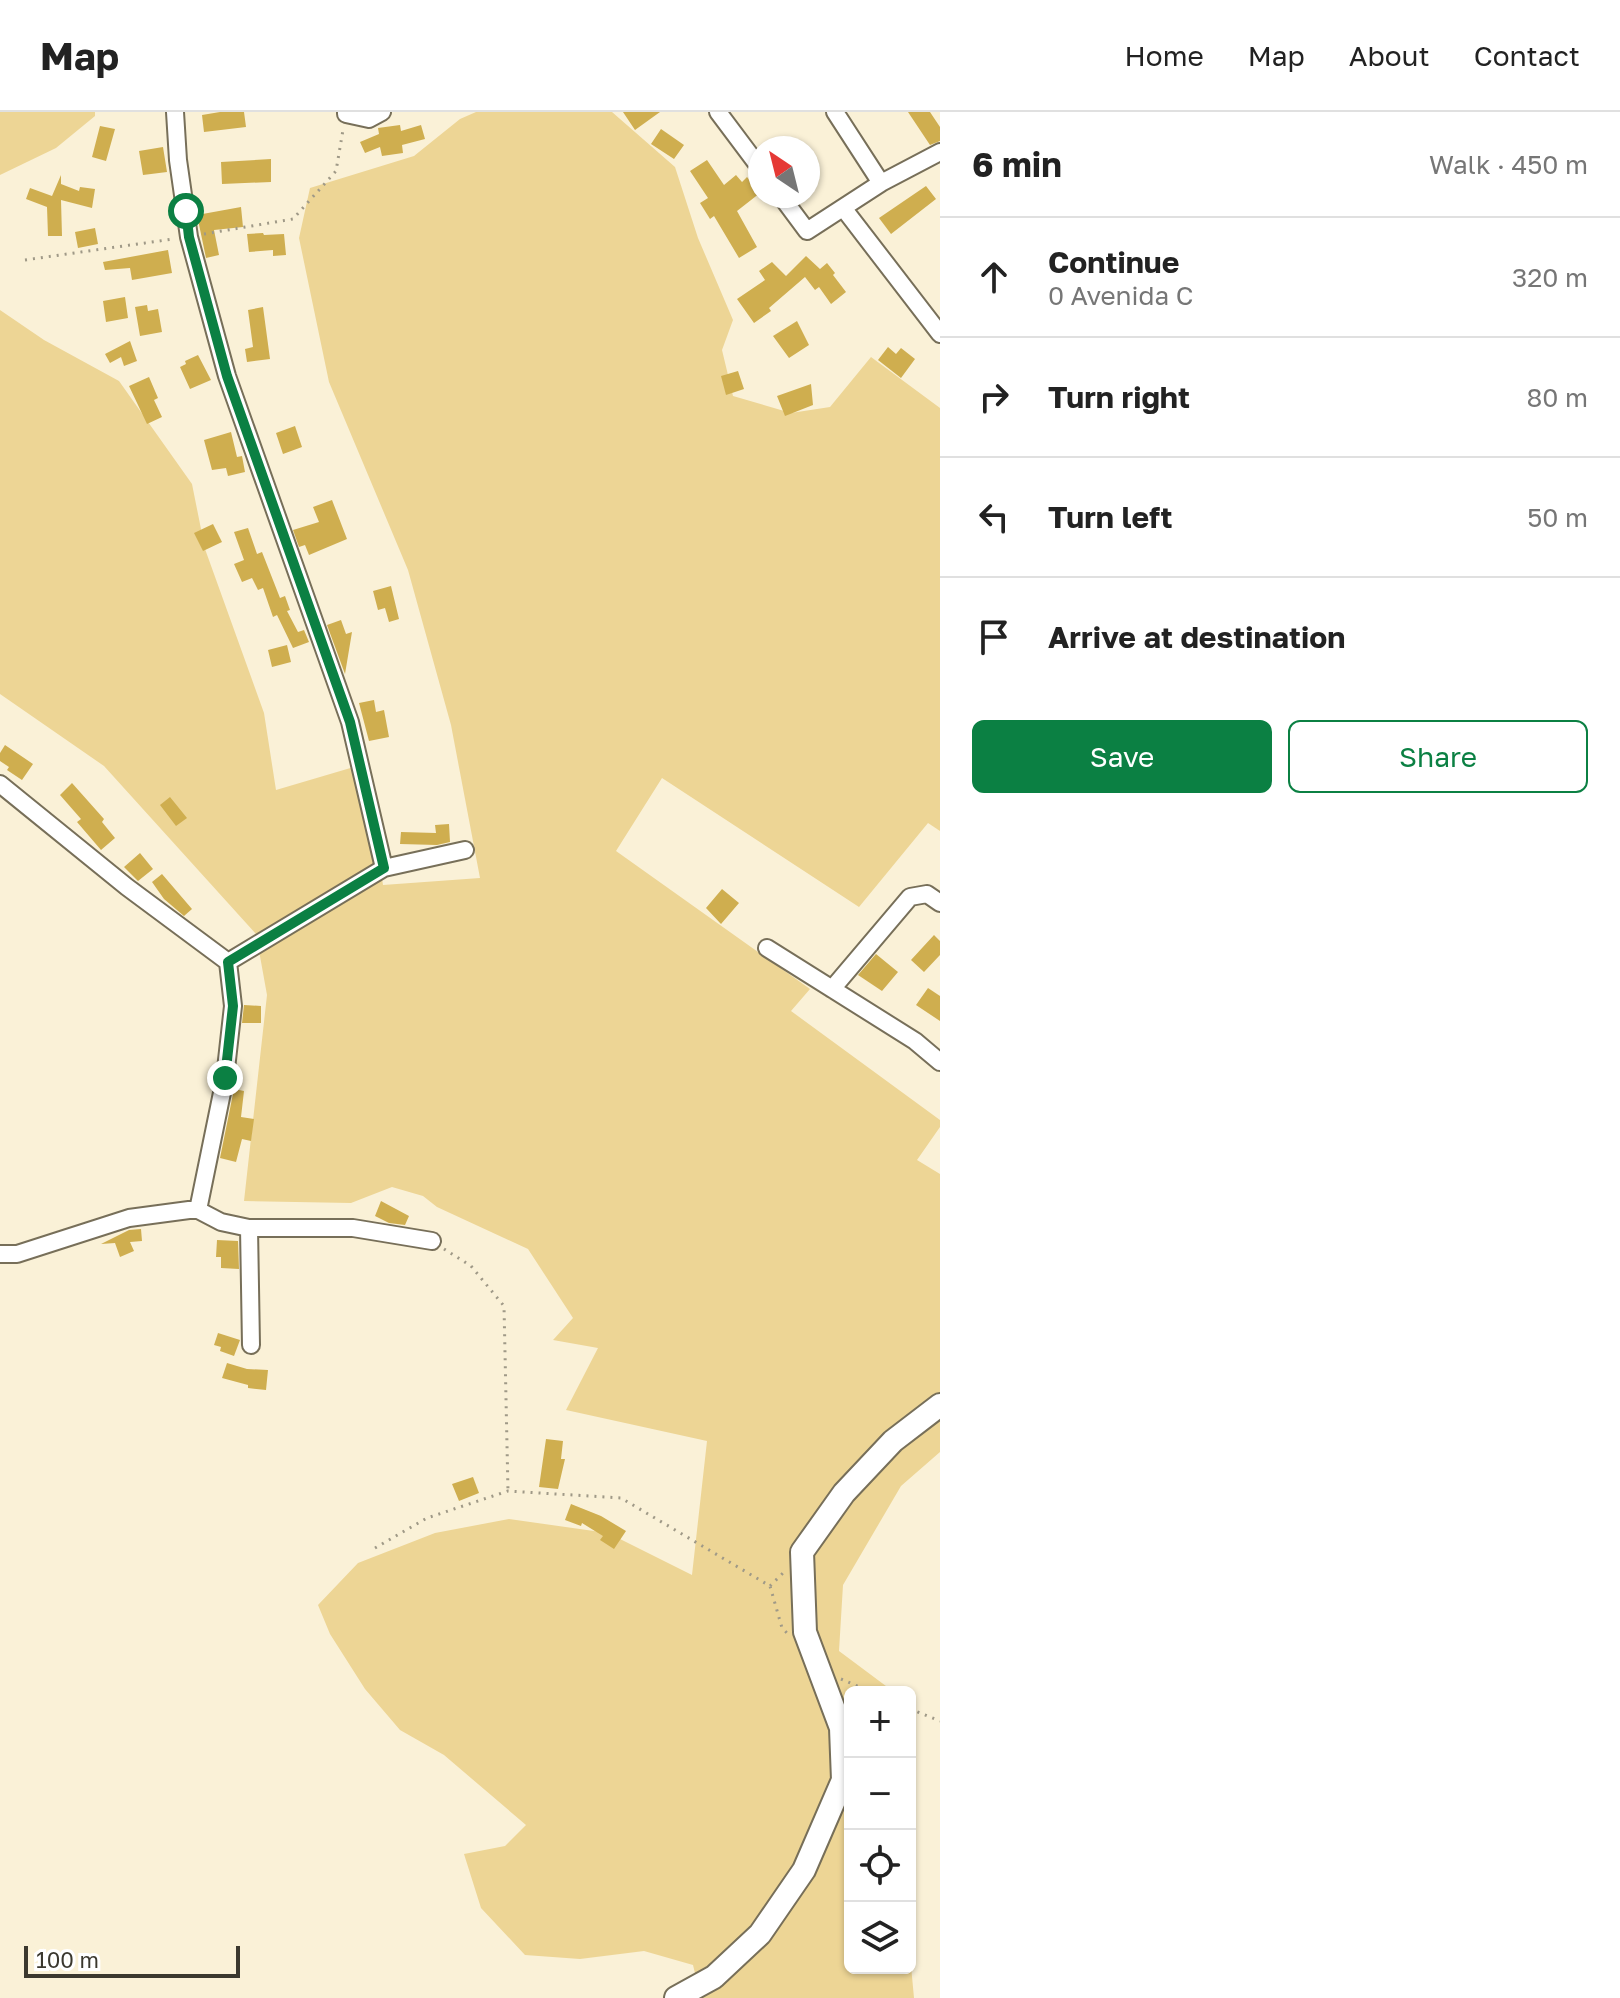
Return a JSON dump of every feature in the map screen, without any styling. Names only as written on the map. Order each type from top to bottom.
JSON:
[{"type":"street","points":[[175,112],[189,237],[227,376],[350,722],[384,868]]},
{"type":"street","points":[[346,113],[369,119],[382,112]]},
{"type":"street","points":[[718,112],[748,152]]},
{"type":"street","points":[[835,112],[881,183]]},
{"type":"street","points":[[790,208],[807,231],[881,183],[940,152]]},
{"type":"street","points":[[844,209],[939,332]]},
{"type":"street","points":[[0,784],[127,887],[228,962],[233,1006],[225,1078],[198,1210]]},
{"type":"street","points":[[228,962],[384,868],[465,850]]},
{"type":"street","points":[[832,989],[910,897],[927,894],[940,903]]},
{"type":"street","points":[[767,948],[915,1041],[940,1062]]},
{"type":"street","points":[[0,1254],[17,1254],[129,1218],[198,1210],[221,1222],[249,1228],[353,1228],[432,1241]]},
{"type":"street","points":[[249,1228],[251,1345]]},
{"type":"street","points":[[676,1998],[714,1977],[760,1934],[804,1870],[843,1780],[841,1728],[805,1632],[802,1552],[854,1483],[893,1441],[940,1405]]},
{"type":"path","points":[[25,260],[293,219],[336,171],[346,113]]},
{"type":"path","points":[[432,1241],[471,1266],[504,1306],[508,1491]]},
{"type":"path","points":[[375,1548],[427,1518],[508,1491],[621,1498],[770,1586]]},
{"type":"path","points":[[818,1669],[857,1686]]},
{"type":"path","points":[[916,1711],[940,1721]]},
{"type":"shaded area","points":[[0,112],[95,112],[95,116],[56,148],[0,175]]},
{"type":"shaded area","points":[[476,112],[612,112],[675,167],[698,238],[733,320],[722,350],[733,396],[791,413],[830,407],[871,357],[940,408],[940,831],[928,823],[859,907],[662,778],[616,851],[810,989],[791,1011],[940,1120],[940,1127],[917,1160],[940,1174],[940,1452],[901,1486],[843,1585],[839,1651],[886,1686],[844,1686],[844,1974],[912,1974],[914,1998],[701,1998],[693,1965],[644,1951],[580,1959],[525,1955],[481,1908],[464,1854],[505,1846],[526,1825],[444,1755],[400,1730],[365,1689],[330,1634],[318,1605],[358,1563],[435,1533],[509,1519],[608,1533],[692,1575],[707,1441],[566,1410],[598,1348],[553,1340],[573,1318],[528,1249],[437,1207],[423,1196],[392,1187],[351,1203],[244,1201],[267,995],[256,934],[104,766],[0,694],[0,310],[44,340],[119,381],[192,484],[205,549],[264,713],[276,790],[364,764],[383,885],[480,878],[451,725],[408,570],[329,382],[299,238],[310,188],[414,156],[460,119]]},
{"type":"building","points":[[244,112],[246,127],[204,132],[202,115]]},
{"type":"building","points":[[623,112],[660,112],[635,130]]},
{"type":"building","points":[[908,112],[930,112],[940,127],[940,141],[930,145]]},
{"type":"building","points":[[400,125],[401,131],[421,125],[425,139],[402,145],[403,153],[382,156],[380,147],[365,153],[360,142],[379,134],[378,128]]},
{"type":"building","points":[[100,126],[115,129],[106,161],[92,157]]},
{"type":"building","points":[[661,129],[684,145],[674,159],[651,144]]},
{"type":"building","points":[[163,147],[167,172],[143,175],[139,151]]},
{"type":"building","points":[[271,159],[271,182],[222,184],[221,162]]},
{"type":"building","points":[[707,160],[724,185],[736,175],[742,182],[747,177],[748,202],[737,211],[757,247],[739,258],[714,216],[710,219],[700,203],[708,198],[690,171]]},
{"type":"building","points":[[61,175],[61,184],[79,191],[80,187],[95,189],[92,208],[61,200],[62,236],[48,236],[47,207],[26,199],[30,188],[52,196]]},
{"type":"building","points":[[926,186],[936,199],[891,234],[879,218]]},
{"type":"building","points":[[241,207],[243,227],[214,230],[219,255],[206,258],[197,215]]},
{"type":"building","points":[[95,228],[98,244],[78,248],[75,232]]},
{"type":"building","points":[[247,234],[284,234],[286,255],[273,256],[273,250],[249,252]]},
{"type":"building","points":[[168,250],[172,273],[132,280],[130,268],[105,270],[103,262]]},
{"type":"building","points":[[806,256],[820,269],[827,263],[846,292],[831,304],[819,287],[815,290],[805,277],[769,308],[771,311],[754,323],[737,299],[765,280],[759,271],[772,262],[786,276]]},
{"type":"building","points":[[125,297],[128,318],[106,322],[103,301]]},
{"type":"building","points":[[147,305],[148,311],[158,309],[162,332],[140,336],[135,307]]},
{"type":"building","points":[[263,307],[270,359],[247,362],[245,349],[253,347],[248,310]]},
{"type":"building","points":[[797,321],[809,345],[789,358],[773,336]]},
{"type":"building","points":[[130,341],[137,361],[124,366],[121,357],[110,363],[105,354]]},
{"type":"building","points":[[888,347],[896,354],[901,348],[915,359],[901,378],[878,360]]},
{"type":"building","points":[[198,355],[211,380],[190,389],[180,367]]},
{"type":"building","points":[[738,371],[744,389],[726,395],[721,376]]},
{"type":"building","points":[[149,377],[162,417],[147,424],[129,386]]},
{"type":"building","points":[[811,384],[813,405],[785,416],[777,396]]},
{"type":"building","points":[[295,426],[302,447],[283,454],[276,433]]},
{"type":"building","points":[[231,432],[237,457],[242,456],[245,472],[228,476],[226,468],[212,470],[204,440]]},
{"type":"building","points":[[332,500],[347,539],[309,555],[305,545],[299,547],[293,530],[319,522],[313,507]]},
{"type":"building","points":[[213,524],[222,542],[203,551],[194,533]]},
{"type":"building","points":[[248,528],[257,554],[262,552],[280,598],[285,596],[290,610],[287,611],[298,632],[304,630],[309,642],[293,648],[277,615],[273,617],[263,588],[258,590],[252,578],[242,582],[234,564],[244,560],[234,532]]},
{"type":"building","points":[[391,586],[399,619],[389,622],[385,608],[378,610],[373,591]]},
{"type":"building","points":[[341,620],[346,634],[352,632],[345,674],[327,625]]},
{"type":"building","points":[[287,645],[291,662],[272,667],[268,650]]},
{"type":"building","points":[[374,700],[376,712],[384,710],[389,737],[369,741],[359,703]]},
{"type":"building","points":[[5,745],[33,764],[22,780],[0,761]]},
{"type":"building","points":[[72,783],[104,819],[102,822],[115,838],[101,850],[77,822],[81,819],[60,795]]},
{"type":"building","points":[[170,797],[187,818],[176,826],[160,805]]},
{"type":"building","points":[[449,824],[450,842],[437,845],[400,844],[401,832],[436,833],[435,825]]},
{"type":"building","points":[[140,853],[153,869],[138,881],[124,867]]},
{"type":"building","points":[[162,874],[192,909],[184,916],[164,899],[152,882]]},
{"type":"building","points":[[722,889],[739,903],[721,924],[706,908]]},
{"type":"building","points":[[934,935],[940,941],[940,955],[924,972],[911,960]]},
{"type":"building","points":[[876,954],[898,972],[882,991],[858,975]]},
{"type":"building","points":[[928,988],[940,996],[940,1021],[916,1005]]},
{"type":"building","points":[[244,1005],[261,1006],[261,1023],[242,1023]]},
{"type":"building","points":[[234,1089],[244,1091],[241,1117],[254,1119],[251,1141],[242,1139],[236,1162],[220,1158]]},
{"type":"building","points":[[381,1201],[409,1216],[405,1225],[389,1223],[375,1216]]},
{"type":"building","points":[[141,1229],[142,1241],[130,1242],[134,1251],[120,1257],[115,1243],[101,1244],[129,1230]]},
{"type":"building","points":[[217,1240],[238,1241],[239,1269],[221,1268],[221,1257],[216,1257]]},
{"type":"building","points":[[218,1333],[240,1340],[234,1356],[214,1345]]},
{"type":"building","points":[[227,1363],[247,1369],[268,1370],[266,1390],[248,1388],[248,1385],[222,1378]]},
{"type":"building","points":[[546,1439],[563,1441],[561,1459],[565,1459],[558,1489],[539,1487]]},
{"type":"building","points":[[473,1477],[479,1493],[459,1501],[452,1484]]},
{"type":"building","points":[[571,1504],[601,1516],[626,1531],[614,1549],[600,1540],[603,1536],[582,1523],[581,1526],[565,1520]]},
{"type":"route","points":[[186,211],[189,237],[227,376],[350,722],[384,868],[228,962],[233,1006],[225,1078]]}]
